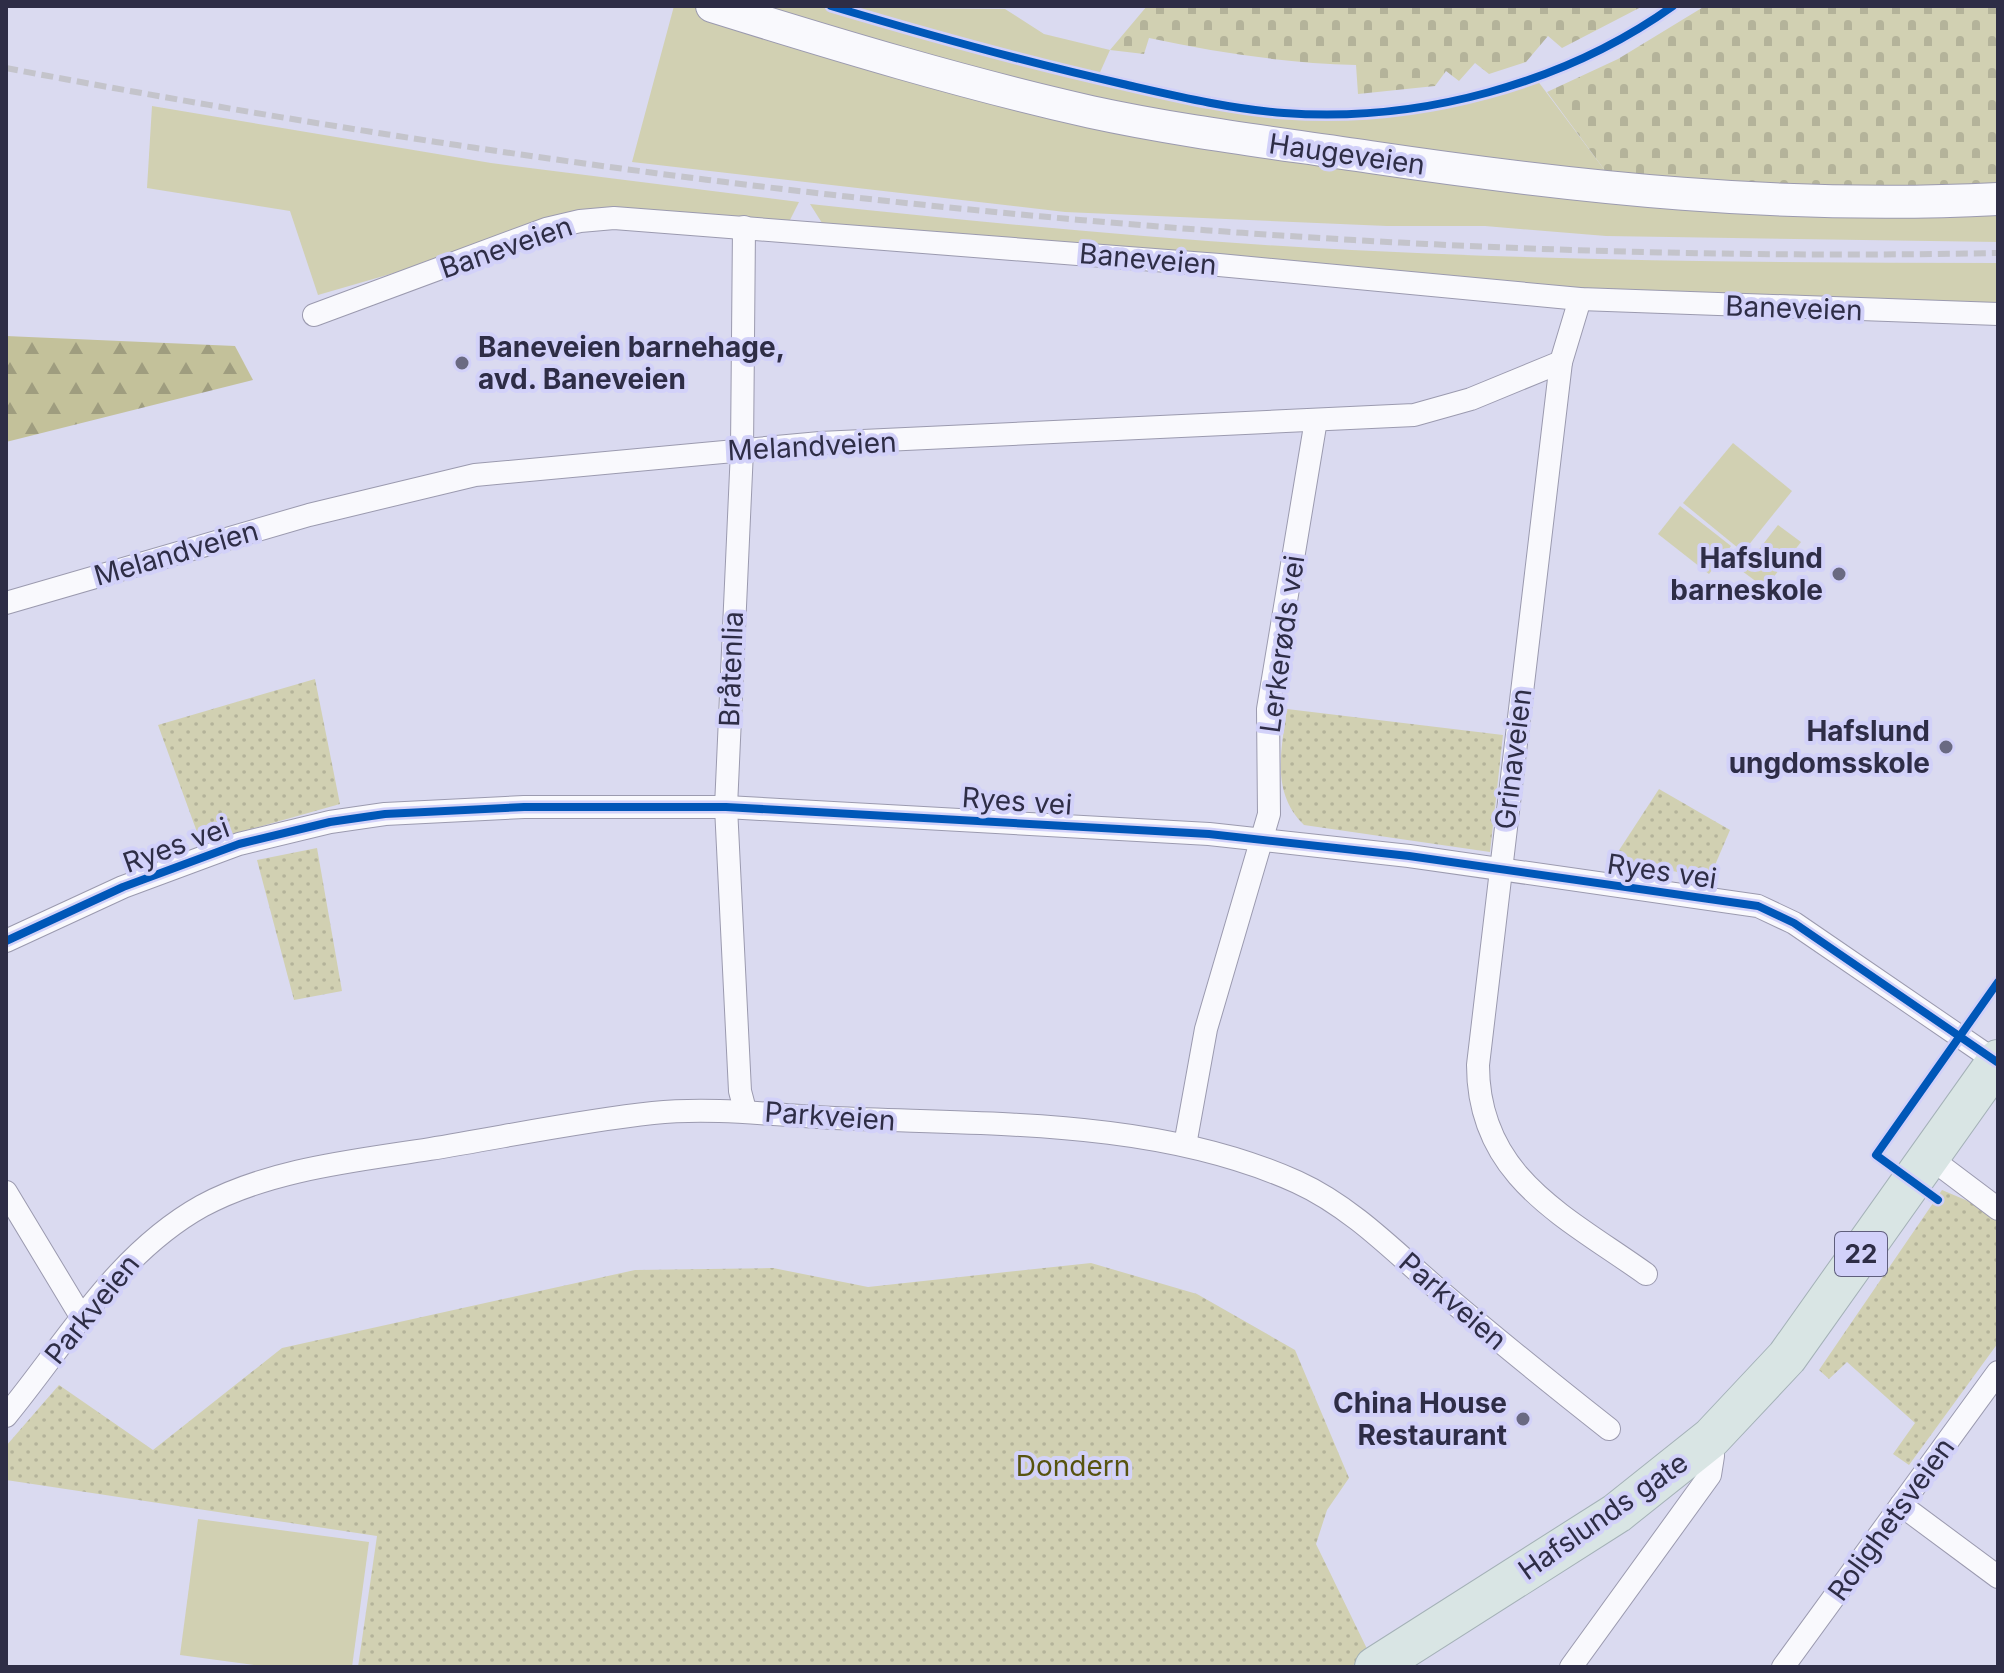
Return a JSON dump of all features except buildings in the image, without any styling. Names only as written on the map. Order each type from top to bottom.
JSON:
[{"type":"highway","name":"Hafslunds gate","points":[[1375,1667],[1710,1456],[1787,1357],[1997,1061]]},
{"type":"main road","name":"Haugeveien","points":[[712,6],[1029,97],[1160,125],[1274,144],[1504,178],[1638,193],[1822,204],[1998,199]]},
{"type":"street","name":"Baneveien","points":[[314,315],[546,229],[580,221],[649,219],[1580,299],[1998,314]]},
{"type":"street","name":"Bråtenlia","points":[[744,227],[742,450],[726,807],[740,1091],[745,1110]]},
{"type":"street","points":[[1561,362],[1580,299]]},
{"type":"street","name":"Melandveien","points":[[6,603],[309,515],[475,475],[820,443],[1414,415],[1471,399],[1561,362]]},
{"type":"street","name":"Grinaveien","points":[[1561,362],[1478,1065],[1479,1097],[1486,1128],[1505,1160],[1532,1192],[1646,1274]]},
{"type":"street","name":"Lerkerøds vei","points":[[1185,1145],[1206,1029],[1269,814],[1268,709],[1316,420]]},
{"type":"street","name":"Ryes vei","points":[[6,941],[123,887],[206,855],[330,822],[443,810],[726,807],[1264,839],[1744,903],[1769,910],[1794,923],[1997,1061]]},
{"type":"street","name":"Parkveien","points":[[6,1416],[124,1265],[156,1237],[200,1207],[266,1180],[352,1161],[624,1117],[745,1110],[1030,1127],[1185,1145],[1265,1168],[1328,1197],[1609,1429]]},
{"type":"street","points":[[1929,1157],[1998,1209]]},
{"type":"street","points":[[6,1192],[82,1318]]},
{"type":"street","name":"Rolighetsveien","points":[[1783,1667],[1998,1372]]},
{"type":"street","points":[[1571,1667],[1710,1456]]},
{"type":"street","points":[[1901,1505],[1998,1577]]},
{"type":"green space","points":[[674,6],[1005,9],[1044,34],[1110,50],[1097,79],[1212,102],[1265,109],[1367,111],[1419,105],[1534,76],[1606,172],[1369,157],[1998,199],[1998,242],[1606,236],[1485,226],[1387,226],[1065,212],[632,162]]},
{"type":"green space","points":[[1147,6],[1643,6],[1562,48],[1548,36],[1526,62],[1489,74],[1475,63],[1459,81],[1446,71],[1435,86],[1358,94],[1356,65],[1252,56],[1149,38],[1144,54],[1110,50]]},
{"type":"green space","points":[[1705,6],[1998,6],[1998,183],[1900,186],[1802,184],[1606,172],[1547,92],[1618,59]]},
{"type":"green space","points":[[152,106],[491,163],[799,202],[785,230],[692,222],[546,229],[318,295],[290,211],[147,188]]},
{"type":"green space","points":[[810,204],[1013,225],[1352,250],[1675,261],[1998,263],[1998,314],[1806,309],[822,223]]},
{"type":"green space","points":[[6,336],[235,346],[253,380],[6,442]]},
{"type":"green space","points":[[1733,443],[1792,491],[1743,552],[1683,503]]},
{"type":"green space","points":[[1680,506],[1731,546],[1709,574],[1658,534]]},
{"type":"green space","points":[[1778,525],[1801,542],[1765,588],[1742,571]]},
{"type":"green space","points":[[315,679],[340,804],[201,843],[158,725]]},
{"type":"green space","points":[[1287,709],[1503,735],[1490,852],[1304,825],[1294,813],[1283,785],[1281,756]]},
{"type":"green space","points":[[1659,789],[1730,830],[1709,879],[1614,858]]},
{"type":"green space","points":[[317,848],[342,991],[294,1000],[257,860]]},
{"type":"green space","points":[[1942,1190],[1968,1201],[1998,1221],[1998,1343],[1909,1465],[1893,1454],[1915,1423],[1847,1362],[1829,1379],[1819,1370]]},
{"type":"green space","name":"Dondern","points":[[1091,1263],[1197,1294],[1295,1350],[1349,1478],[1327,1510],[1316,1544],[1370,1655],[1350,1667],[358,1667],[377,1536],[6,1480],[6,1446],[59,1385],[153,1450],[282,1348],[635,1270],[773,1268],[868,1287]]},
{"type":"green space","points":[[198,1519],[369,1542],[352,1667],[270,1667],[180,1655]]},
{"type":"railway","points":[[6,68],[252,112],[500,151],[748,185],[997,212],[1247,233],[1497,247],[1747,254],[1998,253]]},
{"type":"cycle path","points":[[831,6],[1086,76],[1183,97],[1264,111],[1335,114],[1437,104],[1537,77],[1585,57],[1673,6]]},
{"type":"cycle path","points":[[6,941],[123,887],[239,844],[330,822],[385,814],[524,807],[726,807],[1209,834],[1409,856],[1758,906],[1794,923],[1997,1062]]},
{"type":"cycle path","points":[[1938,1200],[1876,1155],[1998,982]]},
{"type":"place","name":"Baneveien barnehage, avd. Baneveien","points":[[462,363]]},
{"type":"place","name":"Hafslund barneskole","points":[[1839,574]]},
{"type":"place","name":"Hafslund ungdomsskole","points":[[1946,747]]},
{"type":"place","name":"China House Restaurant","points":[[1523,1419]]}]
